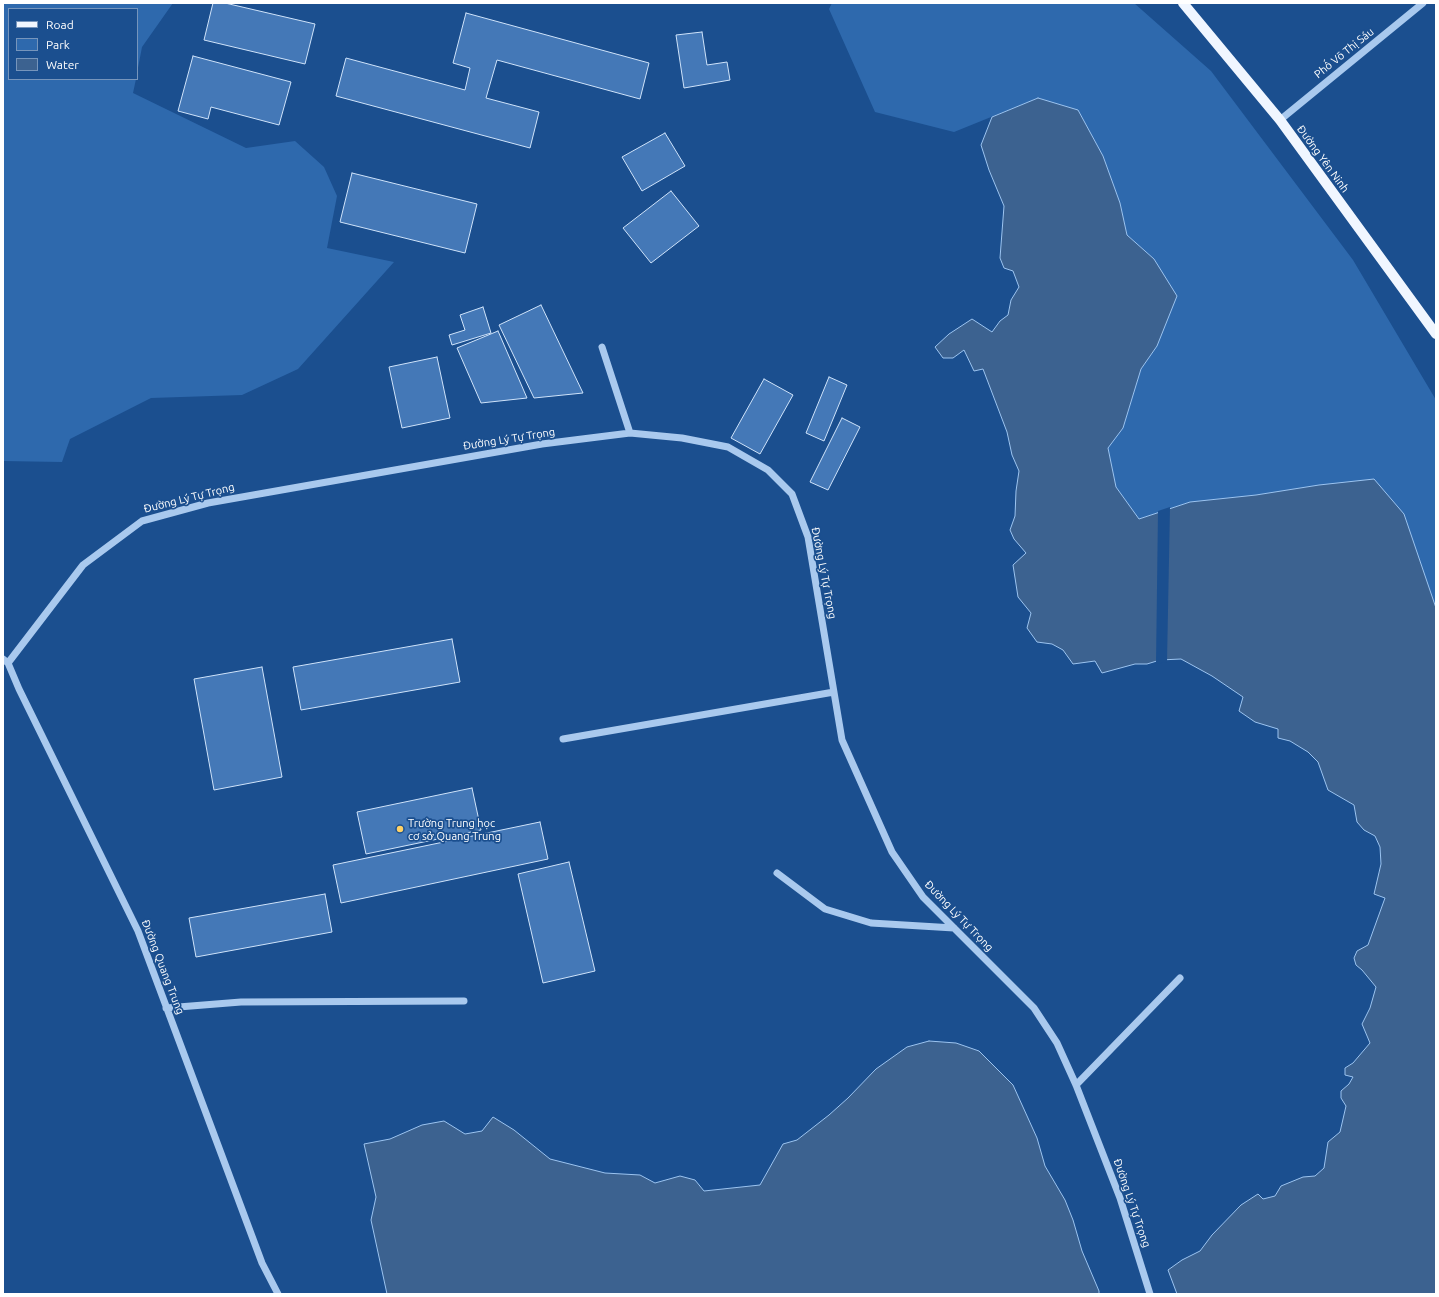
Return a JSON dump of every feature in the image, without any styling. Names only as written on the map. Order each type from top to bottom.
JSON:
[{"type":"main road","name":"Đường Yên Ninh","points":[[1184,3],[1280,120],[1436,334]]},
{"type":"street","name":"Phố Võ Thị Sáu","points":[[1280,120],[1423,3]]},
{"type":"street","points":[[602,346],[630,433]]},
{"type":"street","name":"Đường Lý Tự Trọng","points":[[6,661],[83,565],[142,521],[208,503],[542,444],[630,433],[682,438],[728,447],[768,470],[792,494],[808,537],[842,740],[892,852],[923,897],[1034,1008],[1057,1043],[1076,1085],[1120,1198],[1150,1294]]},
{"type":"street","name":"Đường Quang Trung","points":[[6,661],[138,931],[262,1262],[278,1294]]},
{"type":"street","points":[[563,739],[834,692]]},
{"type":"street","points":[[777,873],[825,909],[871,923],[954,928]]},
{"type":"street","points":[[1076,1085],[1180,978]]},
{"type":"street","points":[[166,1008],[241,1002],[464,1001]]},
{"type":"green space","points":[[3,3],[173,3],[142,47],[138,68],[138,8],[8,8],[8,80],[136,80],[133,93],[246,148],[295,141],[324,167],[337,196],[327,248],[394,262],[298,369],[242,395],[151,398],[70,439],[62,462],[3,461]]},
{"type":"green space","points":[[832,3],[1134,3],[1211,71],[1353,260],[1436,400],[1436,609],[1319,485],[1256,495],[1190,502],[1139,519],[1116,487],[1108,448],[1123,428],[1141,369],[1157,346],[1154,259],[1127,235],[1120,203],[1103,156],[1078,110],[1038,98],[954,132],[875,112],[829,9]]},
{"type":"water","points":[[1038,98],[1078,110],[1103,156],[1120,203],[1127,235],[1154,259],[1177,296],[1157,346],[1141,369],[1123,428],[1108,448],[1116,487],[1139,519],[1190,502],[1256,495],[1319,485],[1374,479],[1404,514],[1436,608],[1436,1294],[1177,1294],[1168,1270],[1182,1260],[1200,1251],[1212,1235],[1241,1205],[1258,1194],[1263,1199],[1275,1196],[1281,1186],[1303,1177],[1315,1176],[1324,1168],[1328,1142],[1340,1132],[1346,1106],[1341,1098],[1341,1091],[1349,1084],[1353,1077],[1345,1075],[1345,1068],[1353,1063],[1370,1043],[1362,1024],[1370,1008],[1376,987],[1356,965],[1354,958],[1357,951],[1368,945],[1385,898],[1374,894],[1381,864],[1380,847],[1375,836],[1364,830],[1357,822],[1354,805],[1328,790],[1318,762],[1308,752],[1290,741],[1278,738],[1278,729],[1255,722],[1239,711],[1243,697],[1212,676],[1181,659],[1160,660],[1147,664],[1135,664],[1102,673],[1095,661],[1073,664],[1063,650],[1052,644],[1037,642],[1027,628],[1031,613],[1018,597],[1013,565],[1026,553],[1014,539],[1010,530],[1015,516],[1016,491],[1019,471],[1012,455],[1007,432],[983,369],[974,371],[964,350],[953,358],[943,358],[935,347],[949,334],[972,319],[992,332],[1000,321],[1008,315],[1011,300],[1019,287],[1013,271],[1004,268],[1000,258],[1004,206],[989,170],[981,145],[992,117]]},
{"type":"water","points":[[929,1041],[956,1043],[979,1051],[1013,1085],[1037,1138],[1045,1166],[1065,1200],[1073,1220],[1082,1251],[1099,1294],[387,1294],[371,1220],[376,1197],[364,1144],[390,1139],[422,1125],[444,1121],[465,1134],[482,1131],[493,1117],[514,1130],[550,1159],[605,1173],[640,1175],[655,1183],[680,1176],[695,1180],[704,1191],[760,1185],[783,1144],[797,1140],[829,1115],[876,1069],[907,1047]]},
{"type":"pier","points":[[1170,507],[1167,662],[1156,664],[1158,511]]},
{"type":"building","points":[[213,3],[225,3],[315,24],[305,64],[204,40]]},
{"type":"building","points":[[466,13],[649,63],[640,99],[497,60],[486,98],[539,112],[530,148],[336,96],[346,58],[465,90],[470,68],[453,63]]},
{"type":"building","points":[[702,32],[707,65],[727,62],[730,80],[684,88],[676,35]]},
{"type":"building","points":[[193,56],[291,82],[279,125],[211,107],[208,119],[178,111]]},
{"type":"building","points":[[665,133],[685,166],[642,191],[622,157]]},
{"type":"building","points":[[352,173],[477,204],[465,253],[340,222]]},
{"type":"building","points":[[671,191],[699,226],[651,263],[623,228]]},
{"type":"building","points":[[541,305],[583,393],[534,398],[499,325]]},
{"type":"building","points":[[483,307],[491,333],[452,345],[449,335],[465,330],[460,315]]},
{"type":"building","points":[[498,331],[527,398],[481,403],[457,348]]},
{"type":"building","points":[[437,357],[450,418],[402,428],[389,367]]},
{"type":"building","points":[[829,377],[847,385],[824,441],[806,433]]},
{"type":"building","points":[[764,379],[793,395],[760,454],[731,438]]},
{"type":"building","points":[[842,418],[860,427],[828,490],[810,482]]},
{"type":"building","points":[[452,639],[460,682],[301,710],[293,667]]},
{"type":"building","points":[[262,667],[282,777],[214,790],[194,679]]},
{"type":"building","points":[[472,788],[481,830],[366,854],[357,812]]},
{"type":"building","points":[[540,822],[548,859],[341,903],[333,865]]},
{"type":"building","points":[[569,862],[595,971],[543,983],[518,874]]},
{"type":"building","points":[[325,894],[332,932],[196,957],[189,918]]},
{"type":"place","name":"Trường Trung học cơ sở Quang Trung","points":[[400,829]]}]
